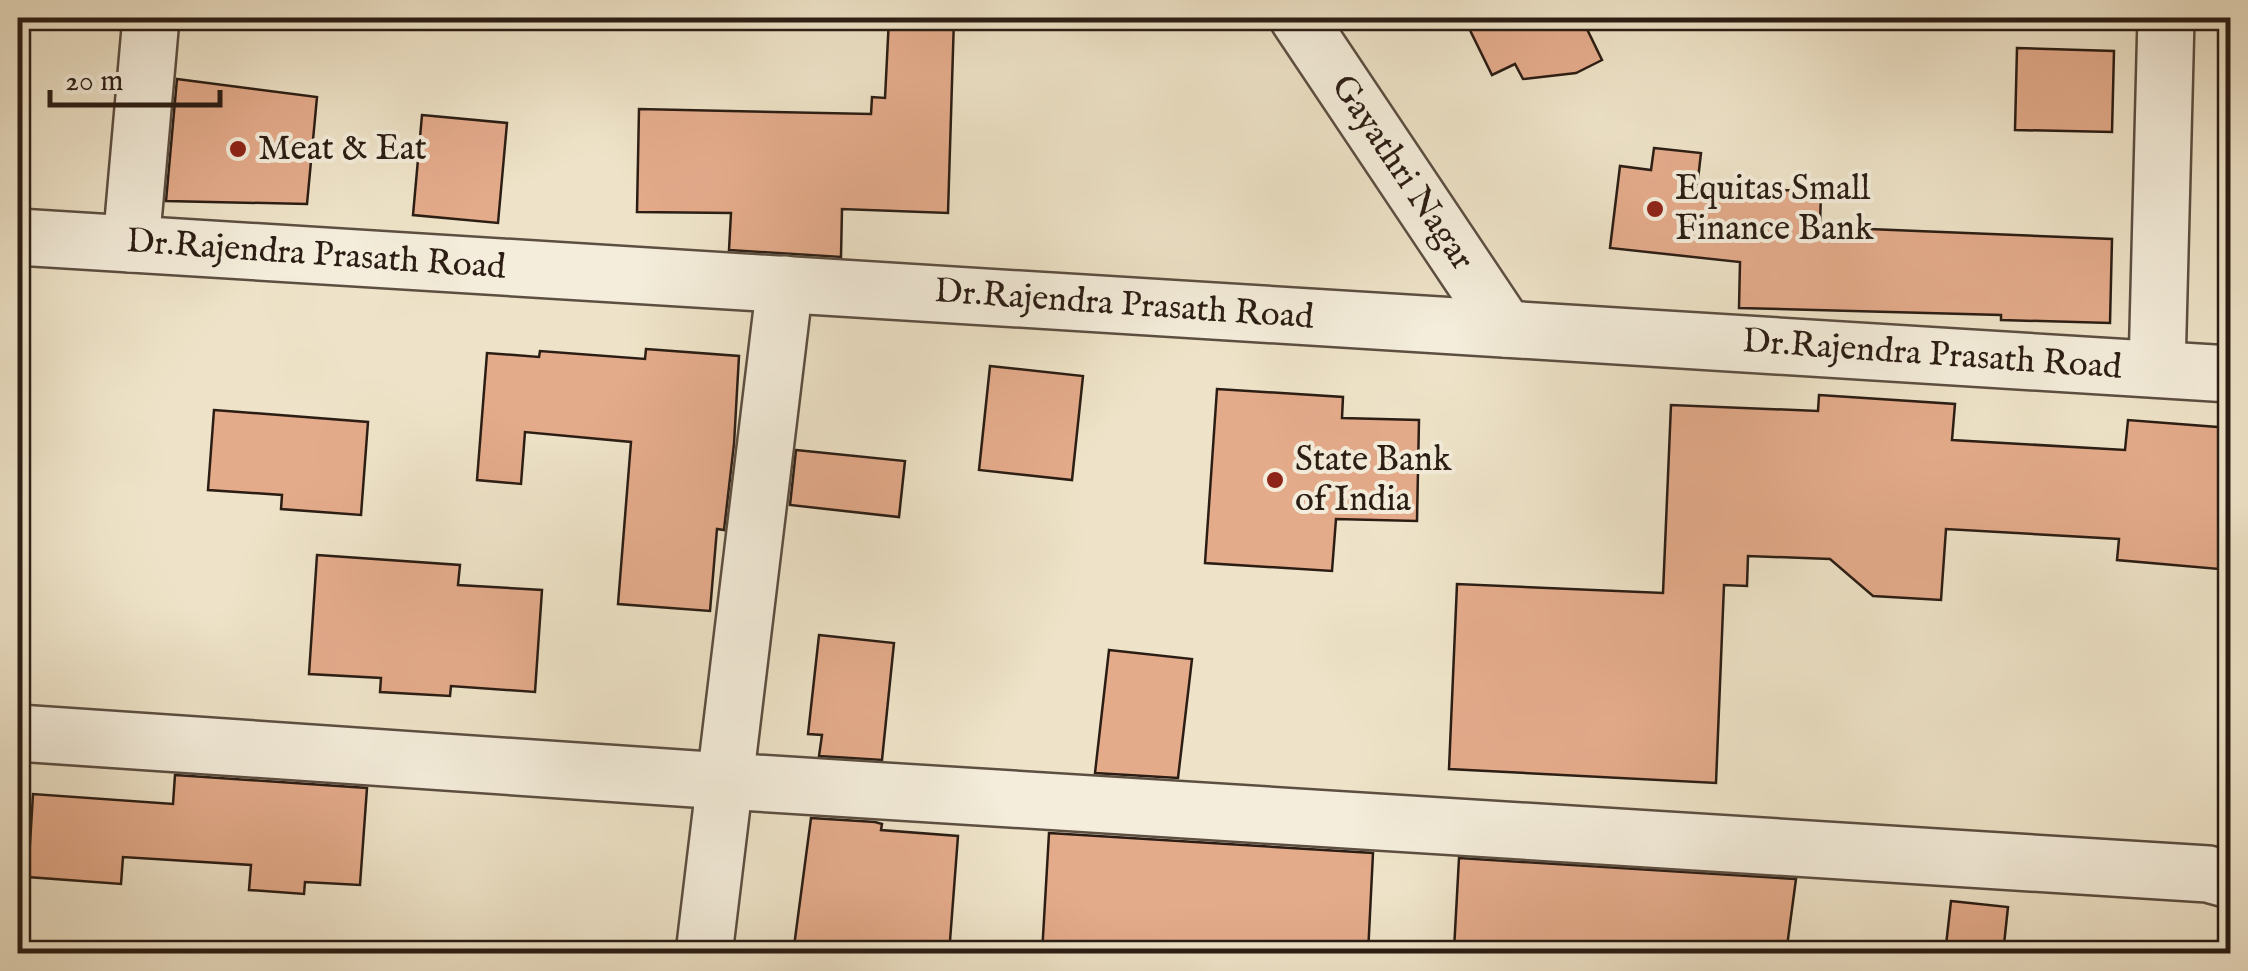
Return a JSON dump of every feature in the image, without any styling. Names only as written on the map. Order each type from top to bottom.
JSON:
[{"type":"street","points":[[131,244],[152,18]]},
{"type":"street","name":"Gayathri Nagar","points":[[1298,18],[1506,329]]},
{"type":"street","points":[[2157,370],[2166,18]]},
{"type":"street","name":"Dr.Rajendra Prasath Road","points":[[18,237],[2230,374]]},
{"type":"street","points":[[704,954],[785,284]]},
{"type":"street","points":[[18,733],[724,782],[2208,874],[2230,880]]},
{"type":"building","points":[[889,18],[954,18],[948,213],[842,209],[841,257],[729,250],[731,213],[637,212],[639,109],[871,114],[872,97],[885,98]]},
{"type":"building","points":[[1464,18],[1611,18],[1587,29],[1602,60],[1576,73],[1523,79],[1515,64],[1492,75]]},
{"type":"building","points":[[2017,48],[2114,51],[2112,132],[2015,130]]},
{"type":"building","name":"Meat & Eat","points":[[177,79],[317,97],[307,204],[166,201]]},
{"type":"building","points":[[422,115],[507,123],[498,223],[413,215]]},
{"type":"building","points":[[1654,148],[1701,153],[1697,188],[1821,191],[1820,227],[2112,239],[2110,323],[2001,320],[2001,315],[1739,308],[1740,262],[1610,248],[1620,166],[1651,170]]},
{"type":"building","points":[[646,349],[739,356],[734,444],[724,530],[717,529],[710,611],[618,604],[631,442],[525,432],[521,484],[477,480],[487,353],[539,357],[540,351],[645,359]]},
{"type":"building","points":[[990,366],[1083,376],[1072,480],[979,470]]},
{"type":"building","name":"State Bank of India","points":[[1217,389],[1343,397],[1342,418],[1419,420],[1417,521],[1336,519],[1332,571],[1205,563]]},
{"type":"building","points":[[1819,395],[1955,404],[1952,440],[2125,450],[2128,420],[2230,428],[2230,570],[2117,560],[2119,539],[1946,529],[1941,600],[1873,596],[1830,559],[1748,556],[1747,586],[1724,585],[1716,783],[1449,769],[1457,584],[1663,593],[1671,405],[1818,411]]},
{"type":"building","points":[[214,410],[368,422],[361,515],[281,509],[282,495],[208,490]]},
{"type":"building","points":[[796,450],[905,461],[899,517],[790,505]]},
{"type":"building","points":[[317,555],[460,565],[458,585],[542,590],[535,692],[451,686],[450,696],[380,692],[381,678],[309,674]]},
{"type":"building","points":[[819,635],[894,643],[882,760],[819,756],[822,735],[808,734]]},
{"type":"building","points":[[1109,650],[1192,659],[1178,778],[1095,773]]},
{"type":"building","points":[[175,775],[367,788],[360,885],[305,882],[304,894],[249,890],[251,865],[123,857],[121,884],[28,877],[33,794],[173,804]]},
{"type":"building","points":[[811,818],[875,822],[882,824],[881,830],[958,836],[949,954],[793,954]]},
{"type":"building","points":[[1049,833],[1373,853],[1368,954],[1042,954]]},
{"type":"building","points":[[1459,858],[1796,879],[1786,954],[1511,954],[1454,950]]},
{"type":"building","points":[[1951,901],[2008,907],[2003,954],[1945,954]]},
{"type":"place","name":"Meat & Eat","points":[[238,149]]},
{"type":"place","name":"Equitas Small Finance Bank","points":[[1655,209]]},
{"type":"place","name":"State Bank of India","points":[[1275,480]]}]
